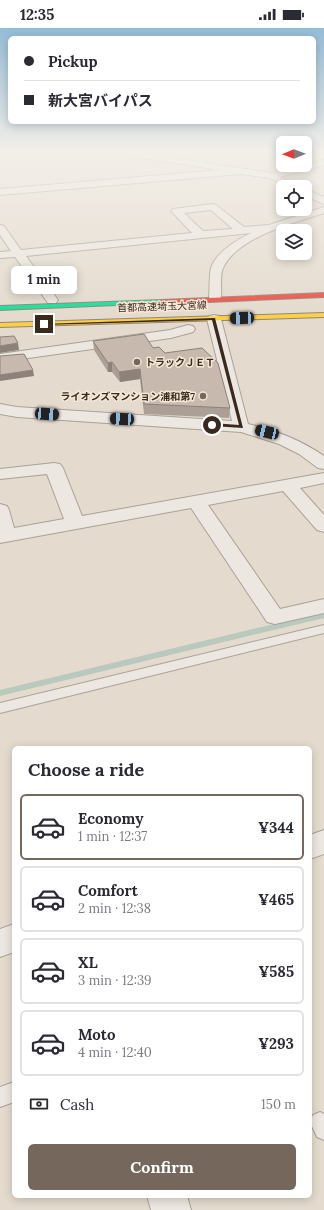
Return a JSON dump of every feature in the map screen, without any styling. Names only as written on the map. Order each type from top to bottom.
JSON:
[{"type":"highway","points":[[0,308],[324,295]]},
{"type":"highway","points":[[0,301],[257,297]]},
{"type":"highway","name":"首都高速埼玉大宮線","points":[[0,312],[324,300]]},
{"type":"highway","name":"首都高速埼玉大宮線","points":[[0,321],[324,309]]},
{"type":"highway","points":[[0,325],[324,315]]},
{"type":"highway","points":[[0,329],[118,322]]},
{"type":"street","points":[[201,235],[176,211],[213,207],[242,231]]},
{"type":"street","points":[[312,214],[324,210]]},
{"type":"street","points":[[215,297],[218,267],[236,246],[269,228],[306,216],[324,221]]},
{"type":"street","points":[[0,228],[52,300]]},
{"type":"street","points":[[0,255],[269,228]]},
{"type":"street","points":[[214,319],[241,426]]},
{"type":"street","points":[[0,358],[171,334],[188,329]]},
{"type":"street","points":[[0,409],[17,412],[241,426],[267,432],[304,449],[324,464]]},
{"type":"street","points":[[0,474],[54,468],[75,522]]},
{"type":"street","points":[[0,510],[3,536],[75,522],[196,503],[324,478]]},
{"type":"street","points":[[288,486],[324,526]]},
{"type":"street","points":[[196,503],[275,617],[324,606]]},
{"type":"street","points":[[312,846],[324,842]]},
{"type":"street","points":[[0,943],[12,939]]},
{"type":"street","points":[[168,1198],[172,1210]]},
{"type":"lane","points":[[0,708],[324,629]]},
{"type":"lane","points":[[0,1097],[12,1093]]},
{"type":"building","points":[[144,334],[153,348],[159,347],[165,353],[202,348],[218,363],[230,408],[144,404],[140,369],[119,372],[112,362],[108,363],[93,341]]},
{"type":"building","points":[[14,336],[18,343],[0,346],[0,337]]},
{"type":"building","points":[[24,354],[33,370],[0,375],[0,356]]},
{"type":"waterway","points":[[0,693],[324,615]]},
{"type":"traffic: fast","points":[[0,308],[161,302]]},
{"type":"traffic: slow","points":[[0,325],[324,315]]},
{"type":"traffic: jam","points":[[161,302],[324,295]]},
{"type":"place","name":"トラックＪＥＴ","points":[[137,362]]},
{"type":"place","name":"ライオンズマンション浦和第7","points":[[203,396]]},
{"type":"route","points":[[44,324],[214,319],[241,426],[212,425]]}]
